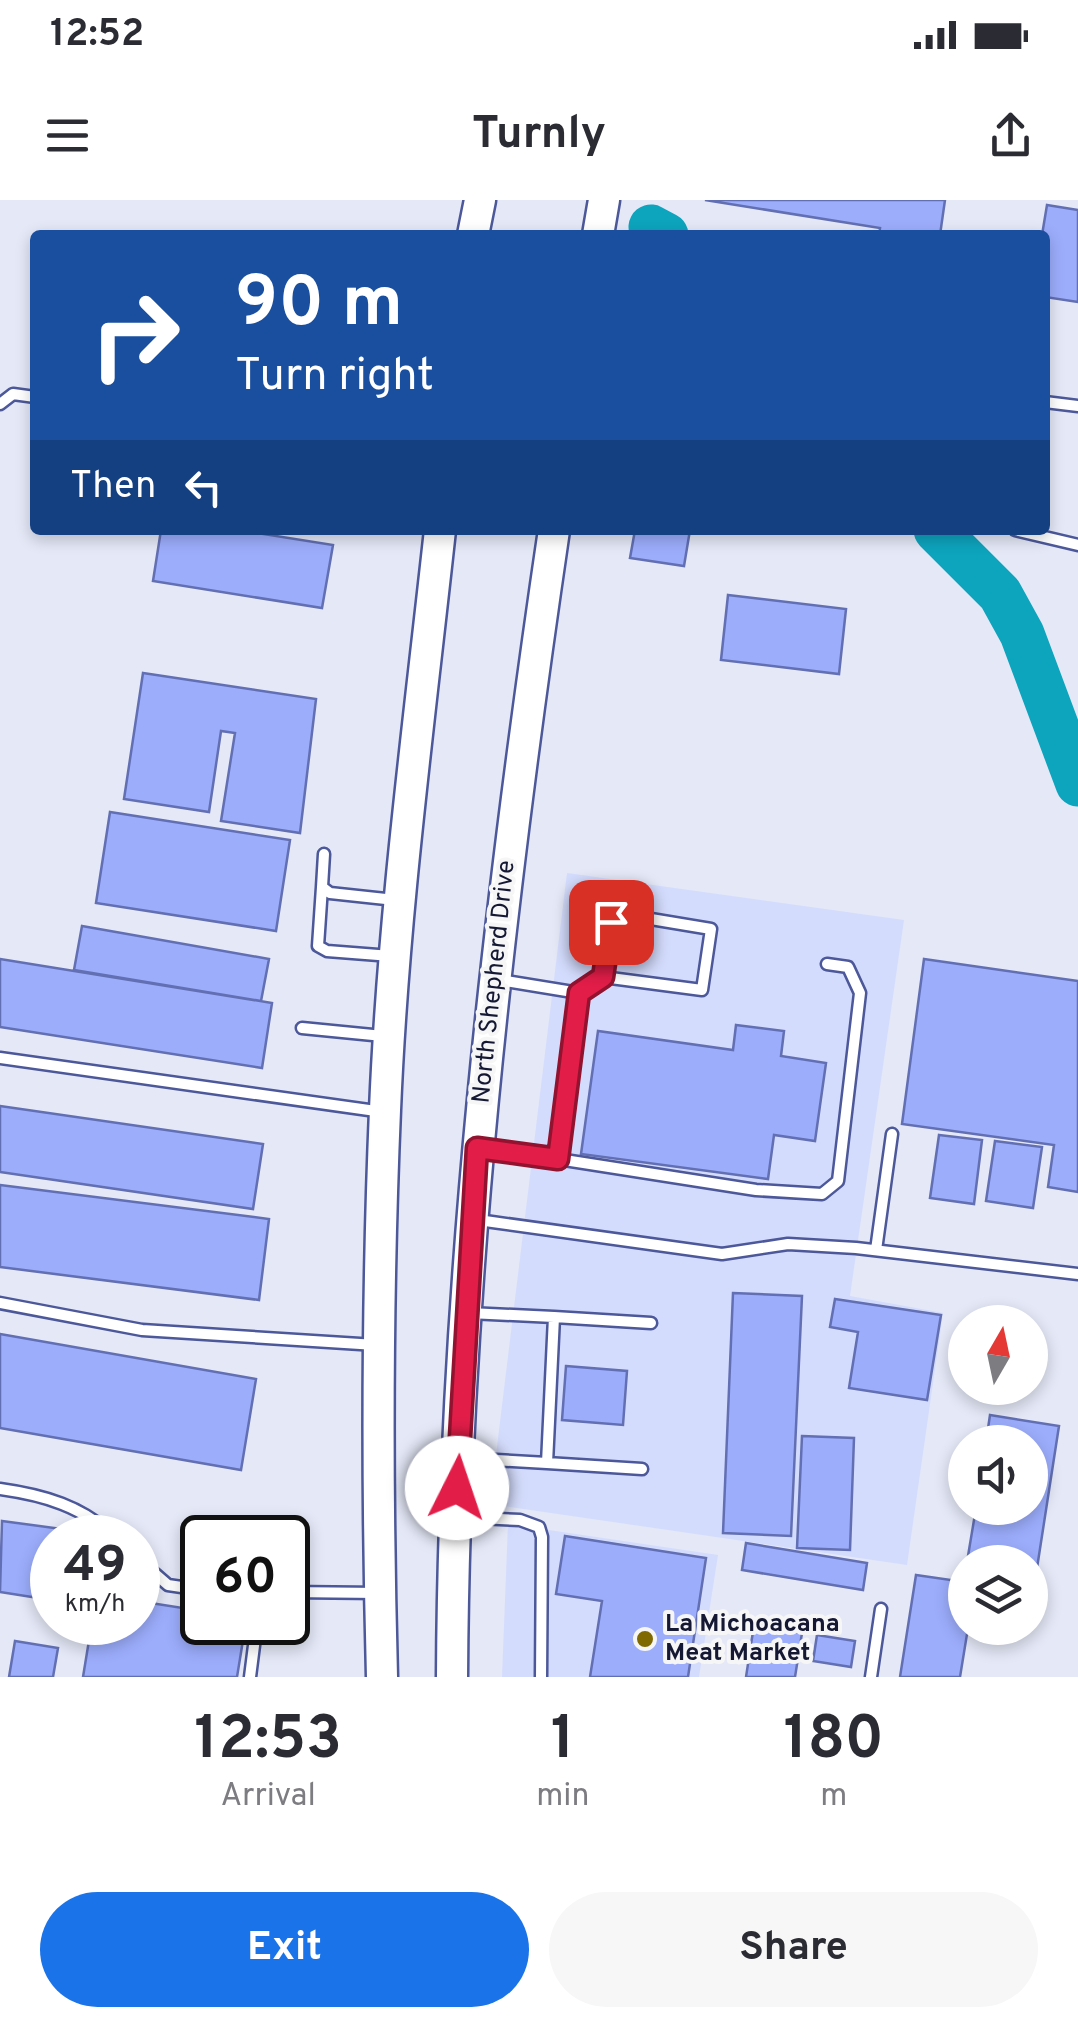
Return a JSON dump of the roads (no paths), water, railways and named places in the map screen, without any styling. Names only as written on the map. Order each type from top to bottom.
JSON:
[{"type":"main road","points":[[474,230],[480,200]]},
{"type":"main road","points":[[599,230],[604,200]]},
{"type":"main road","points":[[382,1677],[384,1112],[401,900],[439,535]]},
{"type":"main road","name":"North Shepherd Drive","points":[[452,1677],[456,1517],[477,1148],[494,979],[553,535]]},
{"type":"lane","points":[[0,404],[13,394],[30,396]]},
{"type":"lane","points":[[1050,403],[1078,406]]},
{"type":"lane","points":[[1025,535],[1078,545]]},
{"type":"lane","points":[[324,854],[318,946],[328,951],[396,956]]},
{"type":"lane","points":[[322,886],[330,892],[401,900]]},
{"type":"lane","points":[[494,979],[579,993],[603,977],[702,990],[711,928],[621,914],[611,922],[603,977]]},
{"type":"lane","points":[[477,1148],[756,1190],[822,1194],[838,1181],[860,993],[848,968],[827,964]]},
{"type":"lane","points":[[558,1159],[579,993]]},
{"type":"lane","points":[[302,1028],[389,1037]]},
{"type":"lane","points":[[0,1058],[384,1112]]},
{"type":"lane","points":[[876,1250],[892,1134]]},
{"type":"lane","points":[[472,1219],[722,1254],[788,1244],[876,1250],[1078,1274]]},
{"type":"lane","points":[[0,1304],[142,1330],[382,1345]]},
{"type":"lane","points":[[467,1313],[651,1323]]},
{"type":"lane","points":[[547,1463],[554,1317]]},
{"type":"lane","points":[[459,1458],[642,1469]]},
{"type":"lane","points":[[0,1489],[44,1495],[86,1515]]},
{"type":"lane","points":[[456,1517],[520,1520],[538,1527],[542,1537],[541,1677]]},
{"type":"lane","points":[[310,1592],[380,1592]]},
{"type":"lane","points":[[871,1677],[881,1609]]},
{"type":"lane","points":[[250,1677],[254,1645]]},
{"type":"waterway","points":[[651,227],[657,230]]},
{"type":"waterway","points":[[941,535],[1000,594],[1022,634],[1078,784]]},
{"type":"place","name":"La Michoacana Meat Market","points":[[645,1639]]}]
